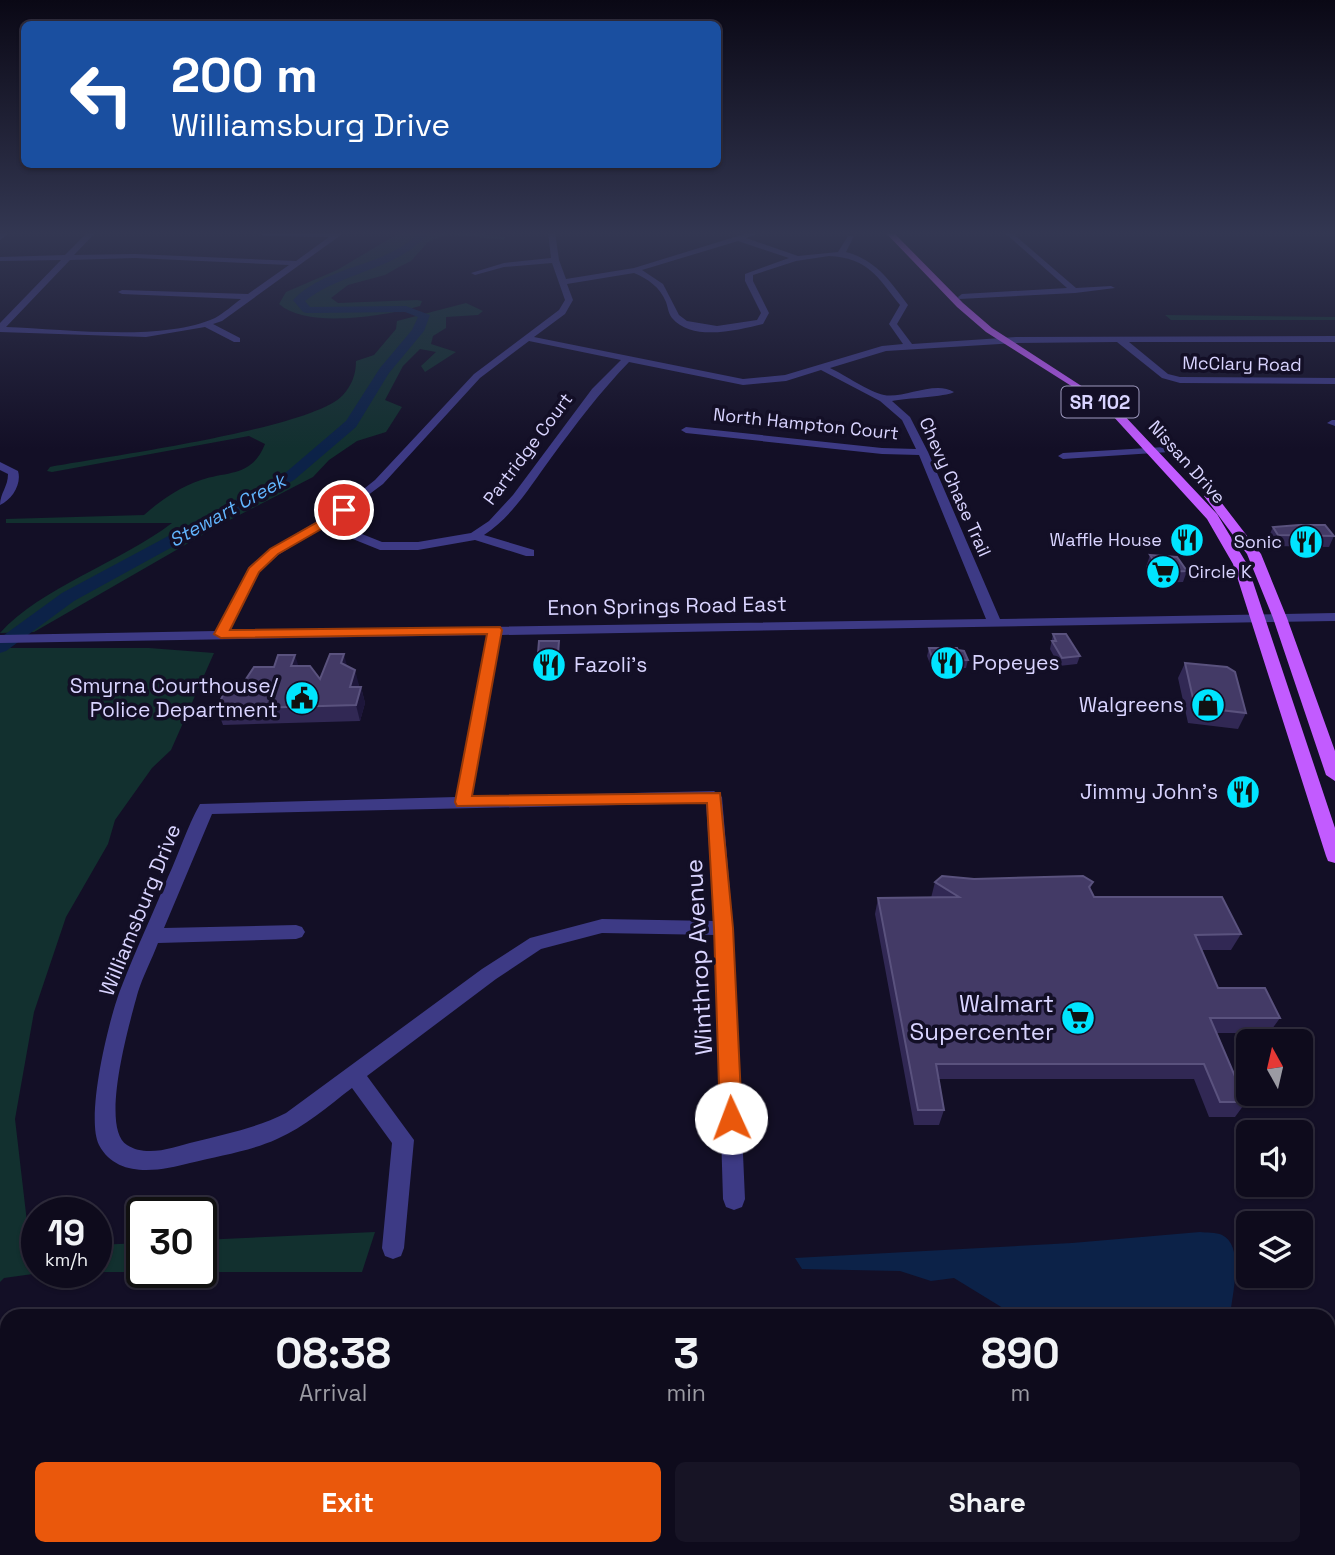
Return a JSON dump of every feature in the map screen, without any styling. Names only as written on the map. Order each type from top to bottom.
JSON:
[{"type":"main road","name":"Nissan Drive","points":[[960,305],[989,330],[1011,340]]},
{"type":"main road","name":"Nissan Drive","points":[[970,305],[1011,340],[1116,413],[1208,495],[1245,541],[1254,554],[1280,618],[1335,775]]},
{"type":"main road","name":"Nissan Drive","points":[[1158,450],[1212,517],[1240,564],[1335,856]]},
{"type":"street","points":[[0,328],[22,305]]},
{"type":"street","points":[[0,328],[145,334],[206,324],[219,319],[239,305]]},
{"type":"street","points":[[221,634],[253,570],[274,552],[344,510],[379,482],[477,376],[562,312],[566,305]]},
{"type":"street","points":[[670,305],[676,317],[701,327],[729,329],[760,321],[765,313],[761,305]]},
{"type":"street","points":[[904,305],[893,324],[910,347]]},
{"type":"street","points":[[206,324],[237,340]]},
{"type":"street","points":[[526,338],[743,382],[786,378],[885,348],[1011,340],[1335,339]]},
{"type":"street","name":"McClary Road","points":[[1120,340],[1170,378],[1201,382],[1335,381]]},
{"type":"street","name":"Partridge Court","points":[[323,523],[380,545],[418,546],[475,536],[493,524],[509,506],[595,391],[628,358]]},
{"type":"street","name":"Chevy Chase Trail","points":[[822,367],[884,399],[906,419],[923,452],[994,621]]},
{"type":"street","points":[[884,399],[917,393],[950,393]]},
{"type":"street","name":"North Hampton Court","points":[[686,430],[882,452],[923,452]]},
{"type":"street","points":[[1063,456],[1158,450]]},
{"type":"street","points":[[0,465],[14,473],[14,479],[12,487],[0,502]]},
{"type":"street","points":[[475,536],[530,553]]},
{"type":"street","name":"Enon Springs Road East","points":[[0,639],[1335,617]]},
{"type":"street","points":[[463,802],[495,630]]},
{"type":"street","name":"Williamsburg Drive","points":[[714,797],[206,808],[129,991],[106,1090],[104,1121],[108,1140],[118,1152],[136,1160],[159,1161],[271,1132],[293,1120],[489,974],[536,943],[602,926],[724,928]]},
{"type":"street","name":"Winthrop Avenue","points":[[714,797],[724,928],[734,1199]]},
{"type":"street","points":[[150,936],[296,932]]},
{"type":"street","points":[[354,1075],[403,1140],[393,1248]]},
{"type":"green space","points":[[280,305],[421,305],[387,313],[347,318],[308,316],[292,312]]},
{"type":"green space","points":[[460,305],[469,305],[483,311],[478,315],[446,317],[446,328],[433,336],[431,344],[456,352],[425,372],[421,366],[436,352],[420,349],[403,366],[385,400],[402,407],[386,432],[357,441],[329,460],[313,477],[218,526],[34,632],[0,633],[37,602],[172,523],[6,523],[6,519],[144,515],[186,486],[246,468],[260,455],[265,444],[249,436],[52,472],[47,471],[50,467],[251,430],[324,407],[343,395],[353,379],[356,361],[374,355],[396,329],[397,321]]},
{"type":"green space","points":[[1165,315],[1335,317],[1335,320],[1171,320]]},
{"type":"green space","points":[[0,648],[149,648],[214,653],[171,750],[152,768],[115,820],[108,844],[66,917],[34,1012],[15,1119],[24,1197],[21,1197],[21,1276],[4,1278],[0,1282]]},
{"type":"green space","points":[[375,1232],[362,1272],[217,1272],[217,1239]]},
{"type":"green space","points":[[112,1244],[126,1244],[126,1272],[112,1272]]},
{"type":"water","points":[[1200,1232],[1222,1235],[1229,1241],[1235,1260],[1231,1309],[1005,1309],[954,1278],[931,1281],[900,1271],[802,1269],[795,1258],[1072,1243]]},
{"type":"building","points":[[1325,525],[1334,536],[1278,535],[1273,527]]},
{"type":"building","points":[[1150,555],[1177,557],[1187,571],[1161,572]]},
{"type":"building","points":[[1053,634],[1066,634],[1080,656],[1062,658],[1052,641],[1056,641]]},
{"type":"building","points":[[539,641],[559,641],[557,664],[537,665]]},
{"type":"building","points":[[929,648],[957,648],[964,651],[968,660],[933,661]]},
{"type":"building","points":[[330,654],[344,654],[341,663],[355,670],[350,687],[361,687],[356,705],[217,709],[225,690],[240,688],[254,667],[274,667],[278,655],[295,655],[291,666],[310,666],[320,679]]},
{"type":"building","points":[[1185,663],[1227,667],[1235,672],[1246,713],[1195,707]]},
{"type":"building","name":"Walmart Supercenter","points":[[942,876],[974,879],[1083,876],[1093,882],[1089,887],[1094,897],[1222,897],[1241,934],[1195,935],[1218,988],[1265,988],[1280,1018],[1210,1018],[1236,1079],[1236,1102],[1220,1102],[1204,1064],[936,1064],[944,1110],[918,1110],[878,898],[959,897],[935,882]]},
{"type":"waterway","name":"Stewart Creek","points":[[0,647],[68,597],[289,477],[351,424],[384,371],[418,331],[424,315],[406,309],[307,310],[303,305]]},
{"type":"place","name":"Waffle House","points":[[1187,540]]},
{"type":"place","name":"Sonic","points":[[1306,542]]},
{"type":"place","name":"Circle K","points":[[1163,572]]},
{"type":"place","name":"Popeyes","points":[[947,663]]},
{"type":"place","name":"Fazoli's","points":[[549,665]]},
{"type":"place","name":"Smyrna Courthouse/ Police Department","points":[[302,698]]},
{"type":"place","name":"Walgreens","points":[[1208,705]]},
{"type":"place","name":"Jimmy John's","points":[[1243,792]]},
{"type":"place","name":"Walmart Supercenter","points":[[1078,1018]]},
{"type":"route","points":[[344,510],[274,552],[253,570],[221,634],[495,630],[463,802],[714,797],[724,928],[731,1118]]}]
